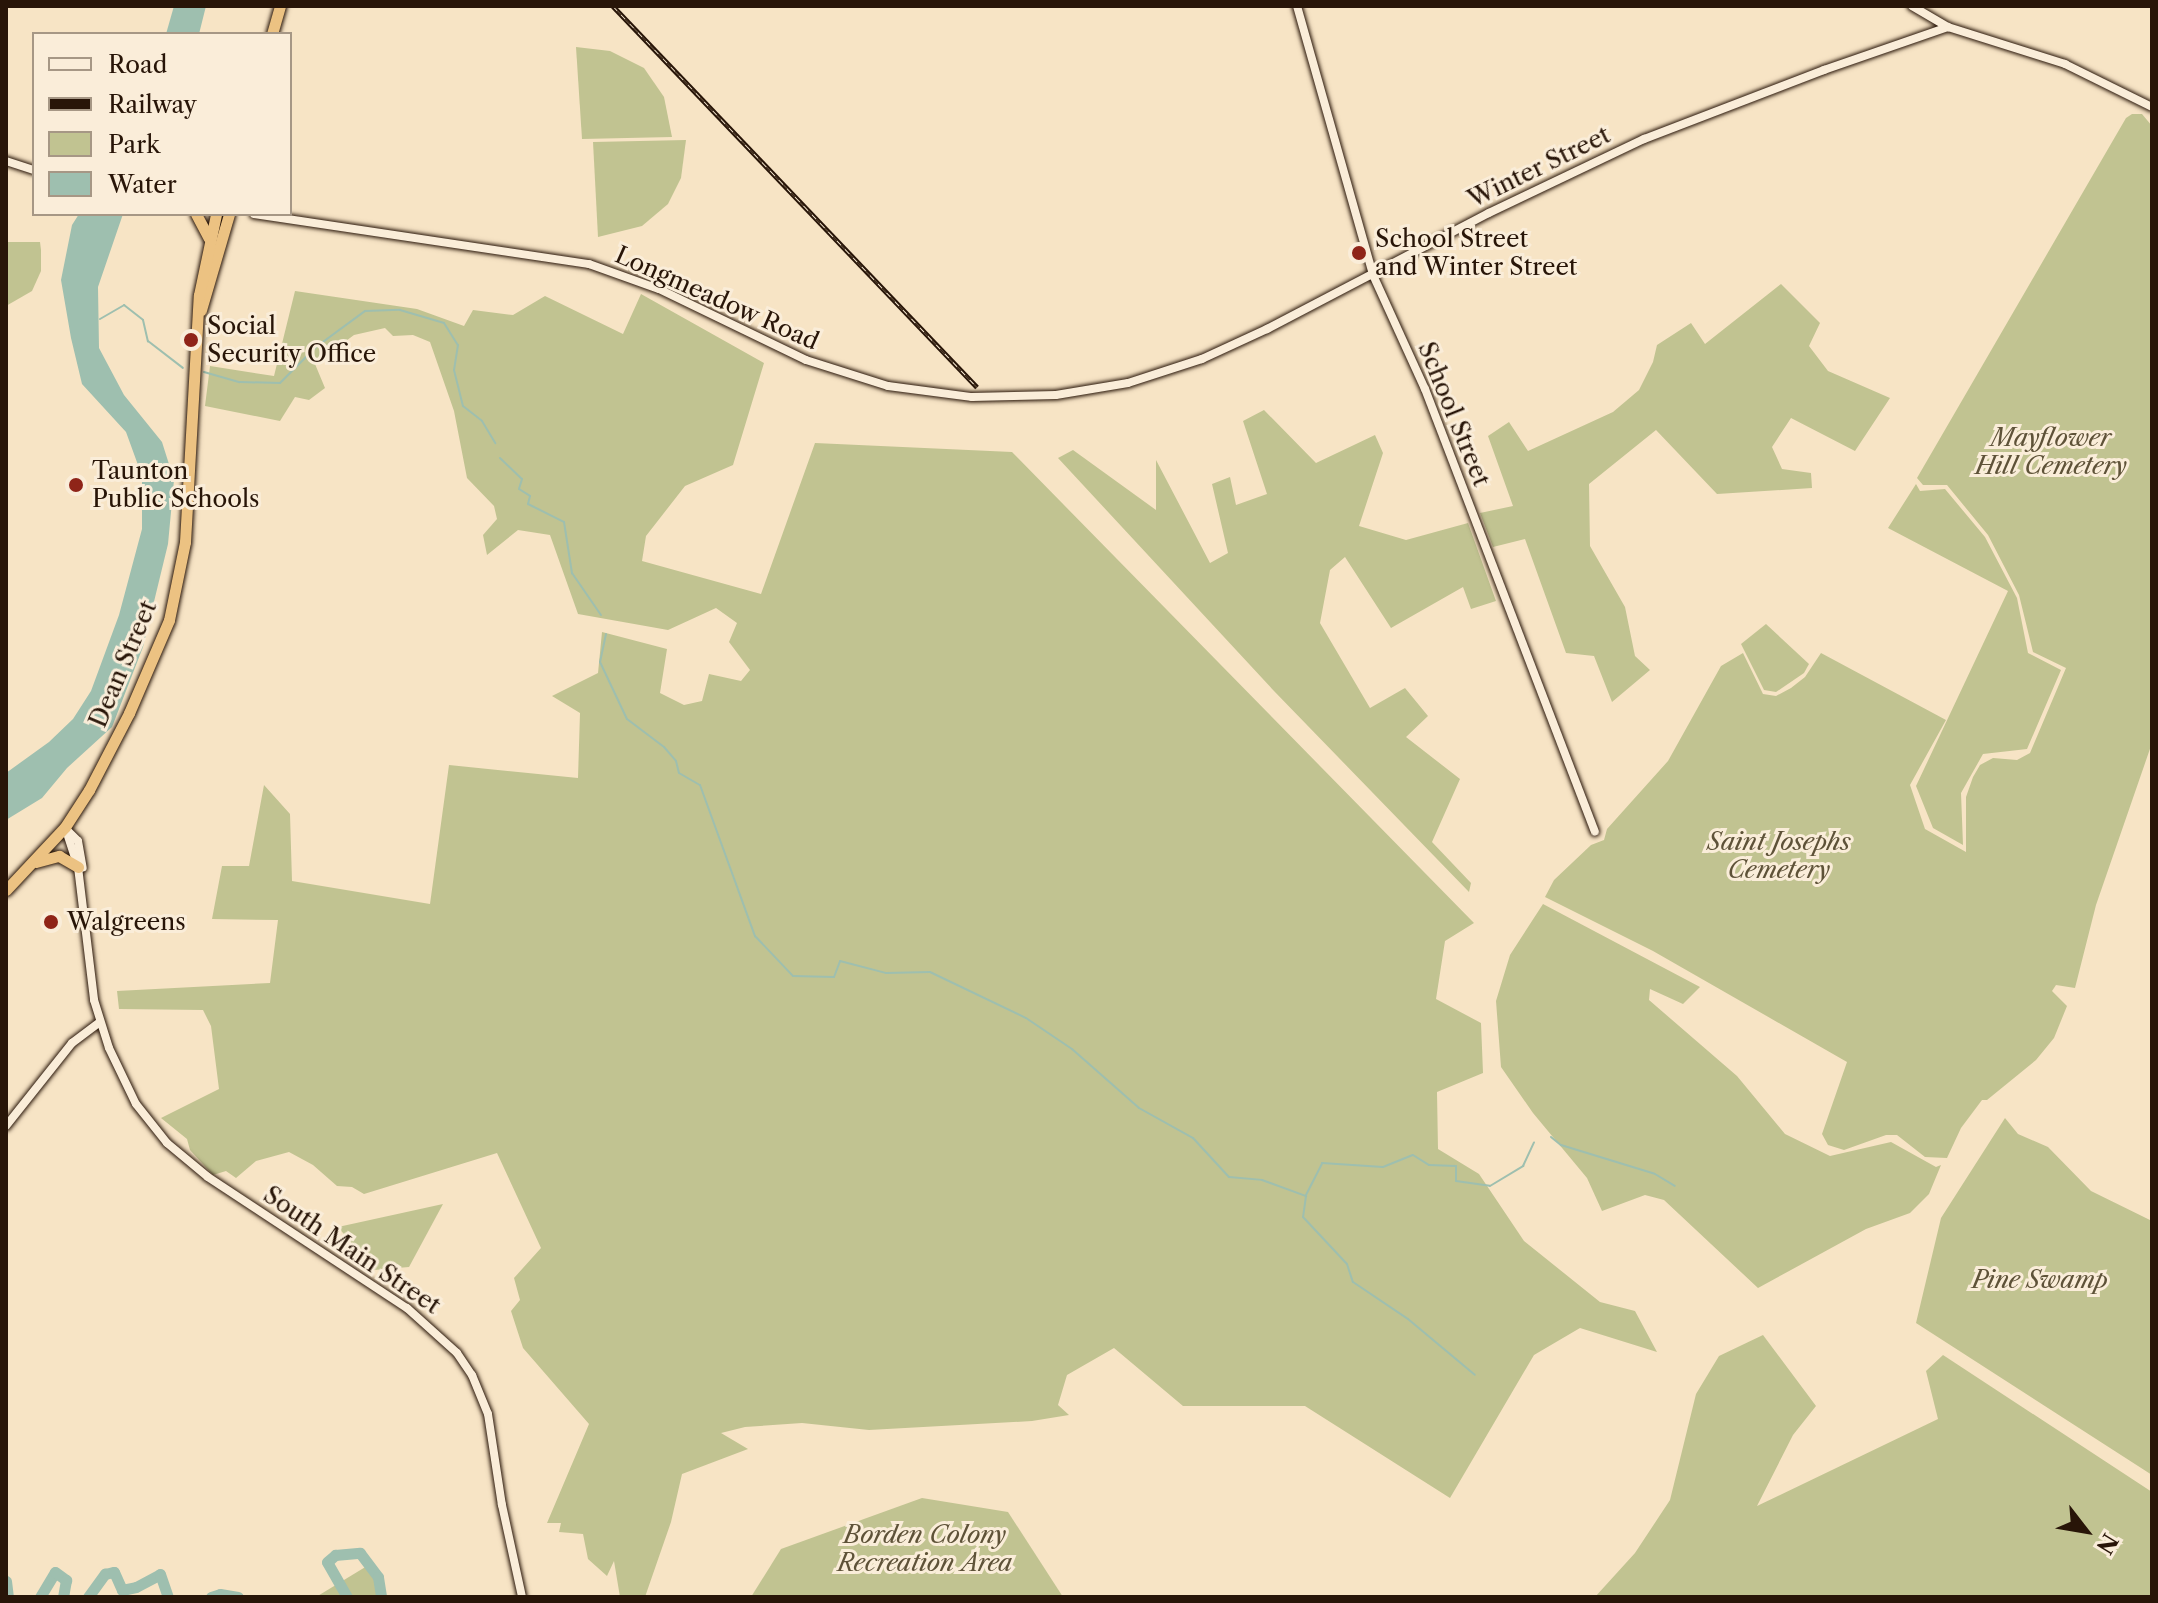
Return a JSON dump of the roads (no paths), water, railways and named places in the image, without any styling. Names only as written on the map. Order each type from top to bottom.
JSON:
[{"type":"highway","points":[[273,32],[280,6]]},
{"type":"highway","points":[[197,216],[209,238]]},
{"type":"highway","name":"Dean Street","points":[[6,890],[65,827],[97,777],[156,653],[174,603],[187,519],[193,356],[200,284],[215,216]]},
{"type":"highway","name":"Dean Street","points":[[199,314],[228,216]]},
{"type":"highway","points":[[29,867],[54,856],[78,867]]},
{"type":"street","name":"School Street","points":[[1297,6],[1373,275],[1425,389],[1595,831]]},
{"type":"street","points":[[1912,6],[1948,27],[2059,61],[2152,107]]},
{"type":"street","name":"Winter Street","points":[[972,397],[1056,395],[1149,378],[1239,343],[1489,213],[1644,139],[1824,70],[1948,27]]},
{"type":"street","points":[[6,161],[32,169]]},
{"type":"street","name":"Longmeadow Road","points":[[267,216],[589,264],[659,289],[833,371],[914,392],[972,397]]},
{"type":"street","points":[[6,1126],[72,1043],[100,1022],[78,867],[65,827]]},
{"type":"street","points":[[65,827],[81,847],[84,921]]},
{"type":"street","name":"South Main Street","points":[[100,1022],[136,1104],[167,1143],[208,1177],[407,1308],[441,1335],[464,1362],[479,1389],[491,1425],[502,1505],[522,1597]]},
{"type":"water","points":[[174,6],[206,6],[200,32],[167,32]]},
{"type":"water","points":[[78,216],[122,216],[98,287],[99,348],[124,395],[162,442],[174,480],[168,544],[143,647],[112,727],[67,768],[42,798],[6,820],[6,773],[49,742],[73,719],[91,691],[119,615],[142,529],[142,476],[126,432],[82,384],[71,338],[61,280],[72,225]]},
{"type":"waterway","points":[[100,319],[124,305],[143,320],[148,341],[183,368]]},
{"type":"waterway","points":[[204,372],[240,382],[280,383],[316,347],[365,311],[400,310],[444,323],[458,345],[454,370],[463,406],[482,421],[495,443]]},
{"type":"waterway","points":[[500,458],[522,479],[519,489],[530,496],[528,504],[564,522],[572,573],[601,615]]},
{"type":"waterway","points":[[606,634],[600,662],[627,719],[664,747],[676,761],[679,773],[700,785],[755,936],[793,976],[834,977],[840,961],[886,973],[930,972],[1026,1018],[1072,1049],[1139,1108],[1193,1138],[1229,1177],[1262,1180],[1306,1196],[1303,1217],[1347,1264],[1353,1282],[1408,1319],[1475,1375]]},
{"type":"waterway","points":[[1551,1137],[1561,1145],[1655,1174],[1675,1186]]},
{"type":"waterway","points":[[1306,1195],[1322,1163],[1383,1167],[1413,1155],[1429,1165],[1456,1166],[1456,1181],[1490,1186],[1523,1166],[1534,1142]]},
{"type":"waterway","points":[[347,1597],[327,1562],[335,1555],[360,1553],[378,1577],[381,1597]]},
{"type":"waterway","points":[[40,1597],[55,1572],[66,1580],[63,1597]]},
{"type":"waterway","points":[[88,1597],[105,1574],[114,1572],[122,1590],[136,1587],[160,1574],[168,1597]]},
{"type":"waterway","points":[[6,1581],[8,1597]]},
{"type":"waterway","points":[[211,1597],[220,1594],[238,1597]]},
{"type":"railway","points":[[613,6],[977,387]]},
{"type":"place","name":"School Street and Winter Street","points":[[1359,253]]},
{"type":"place","name":"Social Security Office","points":[[191,340]]},
{"type":"place","name":"Taunton Public Schools","points":[[76,485]]},
{"type":"place","name":"Walgreens","points":[[51,922]]},
{"type":"park label","name":"Mayflower Hill Cemetery","points":[[2051,452]]},
{"type":"park label","name":"Saint Josephs Cemetery","points":[[1779,856]]},
{"type":"park label","name":"Pine Swamp","points":[[2040,1280]]},
{"type":"park label","name":"Borden Colony Recreation Area","points":[[925,1549]]}]
